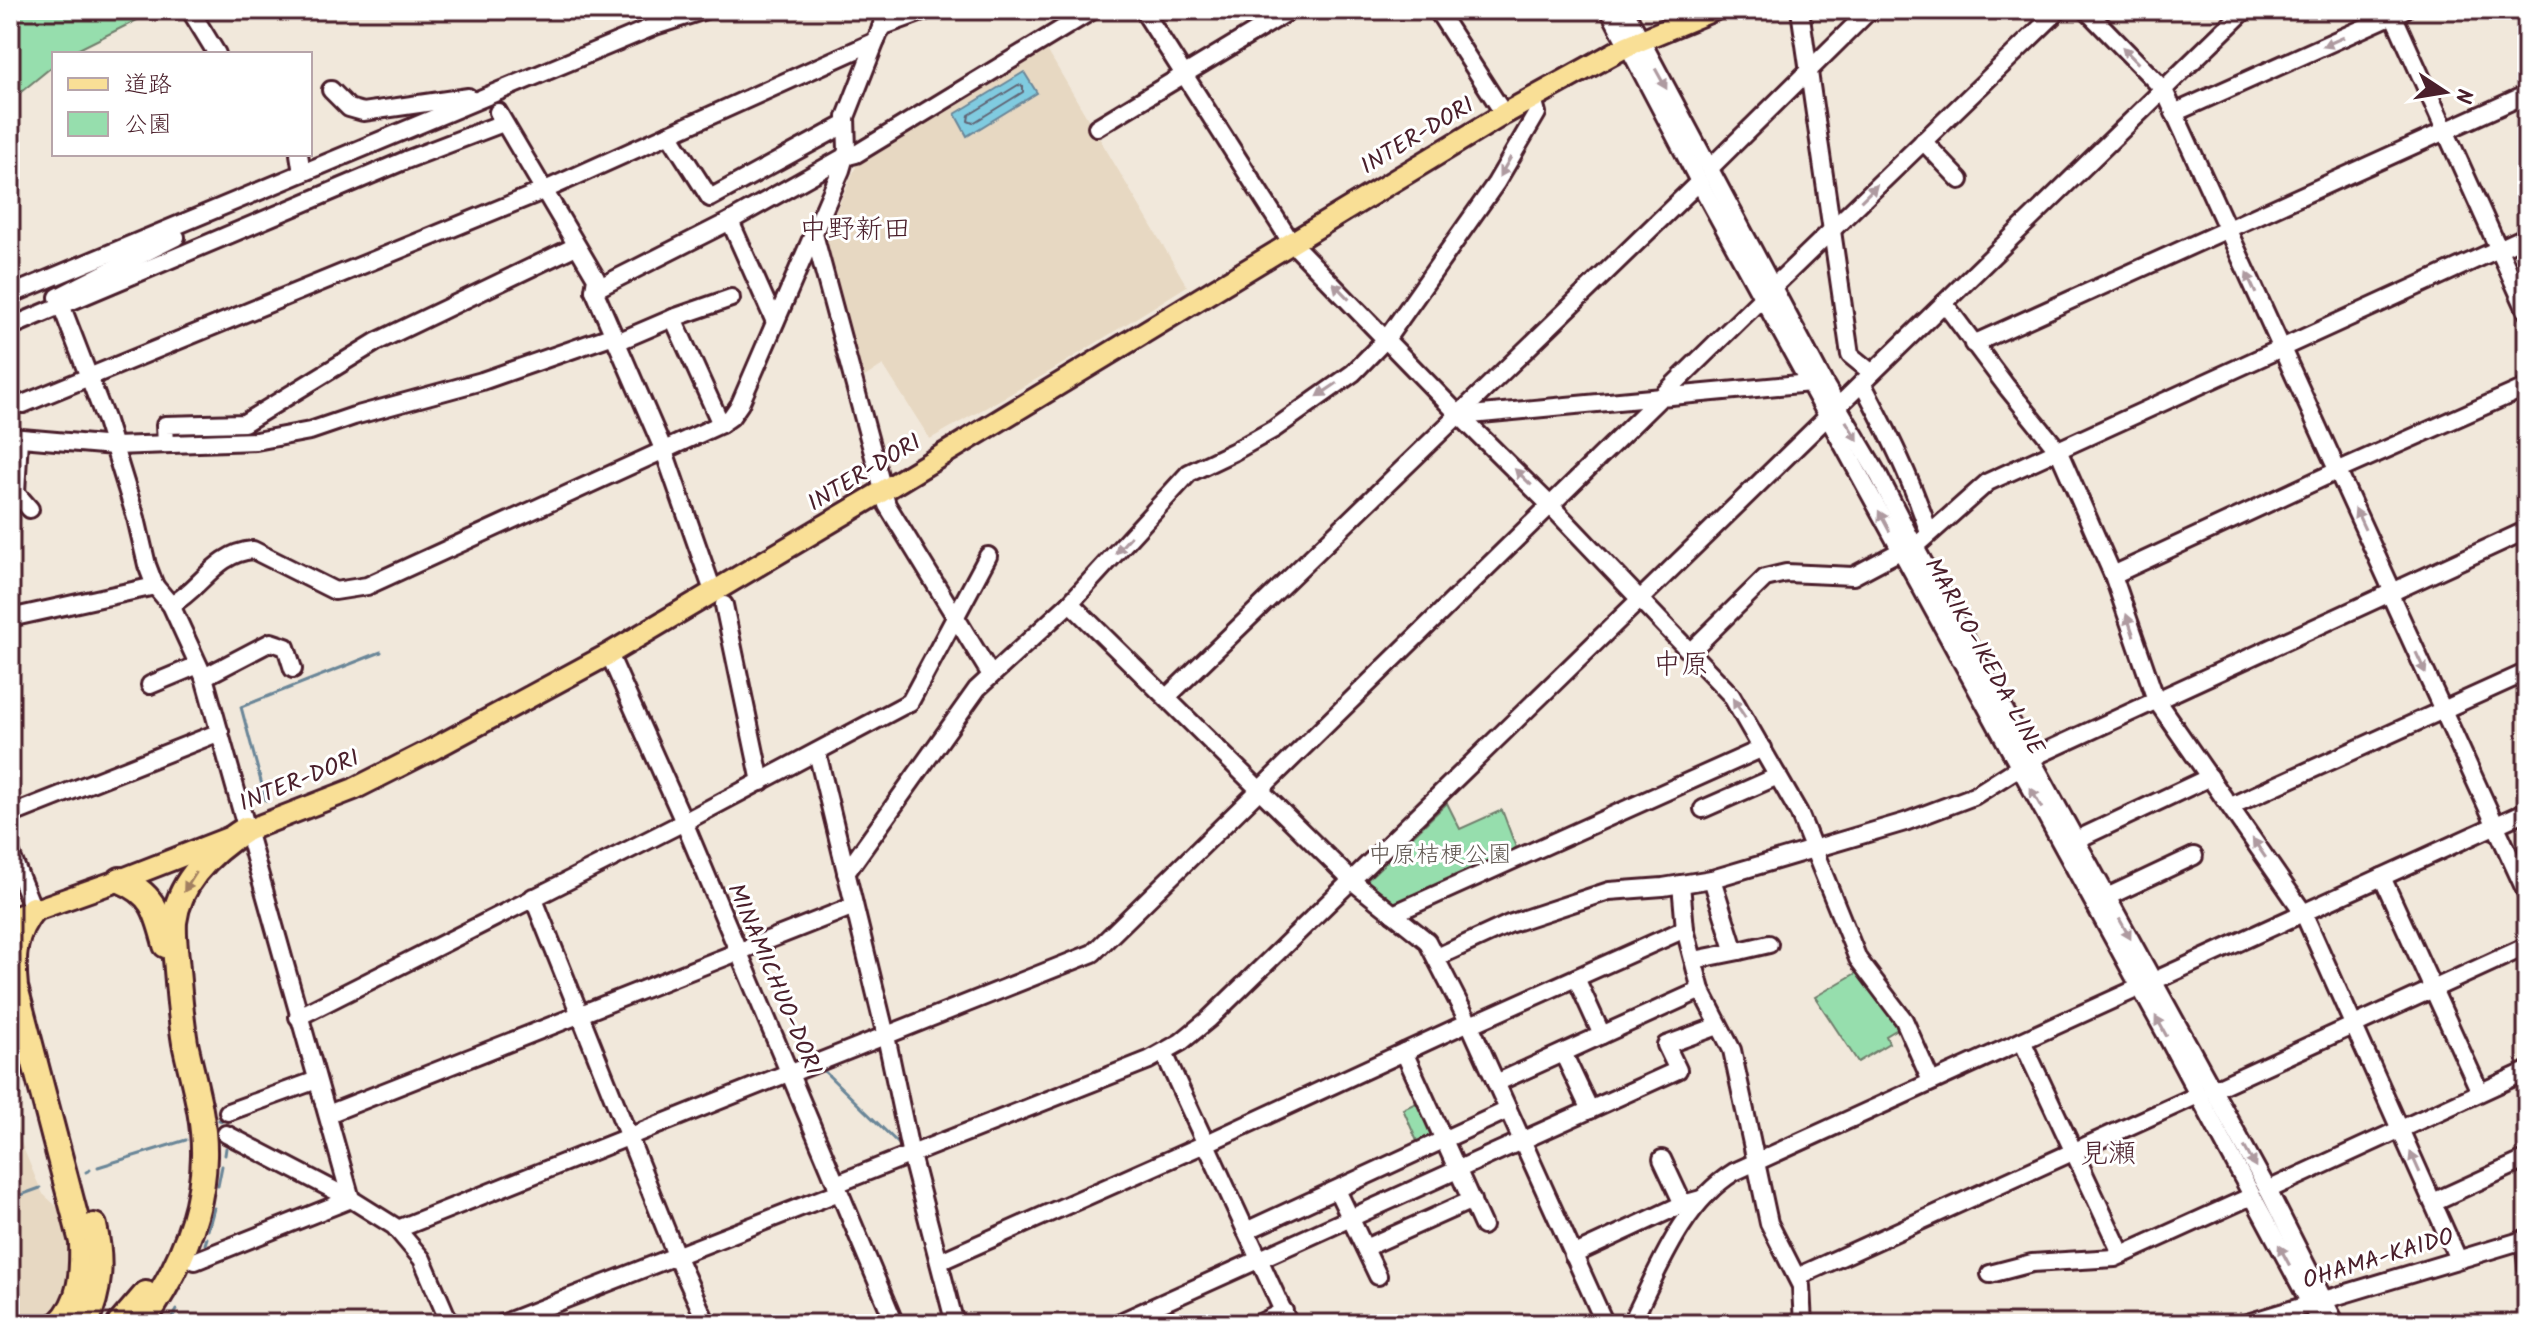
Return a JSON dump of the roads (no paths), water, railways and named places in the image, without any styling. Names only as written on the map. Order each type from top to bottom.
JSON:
[{"type":"highway","points":[[120,1324],[149,1290],[168,1255],[183,1210],[194,1160],[174,923],[180,901],[194,874],[222,844],[246,829]]},
{"type":"highway","points":[[120,880],[143,892],[158,914],[179,993]]},
{"type":"highway","points":[[21,914],[13,965],[15,987],[82,1242],[83,1263],[76,1299],[66,1318],[59,1324]]},
{"type":"highway","points":[[10,995],[26,1029]]},
{"type":"highway","points":[[141,1324],[164,1292],[180,1262],[200,1191],[204,1159],[203,1122],[185,1041]]},
{"type":"highway","points":[[48,1108],[92,1216],[97,1240],[100,1263],[98,1285],[85,1324]]},
{"type":"main road","name":"INTER-DORI","points":[[21,914],[120,880],[354,789],[719,598],[883,491],[1504,114],[1634,43],[1714,10]]},
{"type":"street","points":[[190,10],[216,52]]},
{"type":"street","points":[[10,295],[655,26],[705,10]]},
{"type":"street","points":[[171,605],[192,592],[218,563],[253,550],[335,591],[367,586],[664,451],[731,417],[740,404],[841,170],[847,150],[844,125],[888,10]]},
{"type":"street","points":[[23,404],[545,190],[928,10]]},
{"type":"street","points":[[594,290],[730,221],[844,157],[856,154],[1093,10]]},
{"type":"street","points":[[1143,10],[1291,242],[1550,505],[1731,695],[1799,813],[1858,959],[1904,1020],[1931,1081]]},
{"type":"street","points":[[1097,127],[1291,10]]},
{"type":"street","points":[[1437,10],[1504,114]]},
{"type":"street","name":"MARIKO-IKEDA LINE","points":[[1609,10],[1634,43],[1710,168],[1810,383],[1879,476],[1908,549],[2205,1092],[2252,1196],[2317,1303],[2336,1324]]},
{"type":"street","name":"MARIKO-IKEDA LINE","points":[[1625,10],[1634,43],[1699,182],[1768,292],[1832,411]]},
{"type":"street","points":[[1800,10],[1850,355],[1867,378],[1916,491],[1929,533]]},
{"type":"street","points":[[1710,168],[1870,10]]},
{"type":"street","points":[[398,1229],[1093,953],[2059,10]]},
{"type":"street","points":[[2086,10],[2164,90],[2527,894]]},
{"type":"street","points":[[502,1324],[674,1250],[837,1188],[1164,1053],[1209,1019],[2245,10]]},
{"type":"street","points":[[2174,113],[2396,12],[2527,312]]},
{"type":"street","points":[[331,90],[349,108],[363,112],[486,97]]},
{"type":"street","points":[[1973,344],[2527,94]]},
{"type":"street","points":[[846,873],[977,689],[1070,603],[1189,473],[1274,429],[1353,373],[1387,338],[1496,183],[1537,113],[1533,98]]},
{"type":"street","points":[[10,327],[500,118],[596,278],[594,290],[664,451],[719,598],[761,782]]},
{"type":"street","points":[[669,134],[710,198],[844,125]]},
{"type":"street","points":[[1923,141],[1960,180]]},
{"type":"street","points":[[299,156],[302,173]]},
{"type":"street","points":[[309,156],[321,165]]},
{"type":"street","points":[[1167,697],[1699,182]]},
{"type":"street","points":[[730,221],[775,322]]},
{"type":"street","points":[[182,225],[175,239],[58,297],[114,446],[155,586],[171,605],[201,671],[351,1199]]},
{"type":"street","points":[[814,234],[887,505],[991,675]]},
{"type":"street","points":[[1691,651],[1765,578],[1801,573],[1853,576],[1908,549],[1988,482],[2527,236]]},
{"type":"street","points":[[166,444],[165,425],[244,423],[376,342],[576,246]]},
{"type":"street","points":[[30,509],[16,493],[14,437],[114,446],[256,441],[310,431],[482,381],[731,298]]},
{"type":"street","points":[[1944,303],[2058,450],[2113,575],[2156,700],[2303,912],[2458,1259]]},
{"type":"street","points":[[673,318],[721,424]]},
{"type":"street","points":[[1460,416],[1810,383]]},
{"type":"street","points":[[2113,575],[2527,387]]},
{"type":"street","points":[[1437,957],[1509,924],[1609,891],[1712,879],[1905,822],[1974,796],[2026,763],[2156,700],[2527,530]]},
{"type":"street","points":[[298,1017],[684,822],[910,702],[988,556]]},
{"type":"street","points":[[10,618],[155,586]]},
{"type":"street","points":[[1070,603],[1351,880],[1427,941],[1469,1024],[1605,1324]]},
{"type":"street","points":[[150,685],[201,671],[271,642],[286,647],[293,669]]},
{"type":"street","name":"MINAMICHUO-DORI","points":[[609,654],[684,822],[895,1324]]},
{"type":"street","points":[[2231,806],[2527,672]]},
{"type":"street","points":[[10,815],[220,732]]},
{"type":"street","points":[[1393,914],[1763,748]]},
{"type":"street","points":[[817,752],[886,1036],[911,1155],[955,1324]]},
{"type":"street","name":"MARIKO-IKEDA LINE","points":[[2026,763],[2076,840],[2107,897],[2147,984]]},
{"type":"street","points":[[1703,809],[1778,776]]},
{"type":"street","points":[[2076,840],[2210,777]]},
{"type":"street","points":[[1631,1324],[1682,1228],[1701,1199],[1723,1179],[1754,1161],[2527,811]]},
{"type":"street","points":[[10,852],[21,914]]},
{"type":"street","points":[[2107,897],[2194,856]]},
{"type":"street","points":[[2382,877],[2480,1092]]},
{"type":"street","points":[[1712,879],[1733,946],[1739,951]]},
{"type":"street","points":[[1681,884],[1685,929],[1701,990],[1732,1050],[1769,1223],[1801,1286],[1803,1324]]},
{"type":"street","points":[[533,897],[674,1250],[707,1324]]},
{"type":"street","points":[[328,1114],[854,906]]},
{"type":"street","points":[[941,1261],[1685,929]]},
{"type":"street","points":[[1694,960],[1769,944]]},
{"type":"street","points":[[1797,1277],[2527,946]]},
{"type":"street","points":[[1576,978],[1602,1035]]},
{"type":"street","points":[[1496,1083],[1701,990]]},
{"type":"street","points":[[1116,1324],[1678,1070],[1666,1045],[1718,1026]]},
{"type":"street","points":[[2022,1041],[2122,1255]]},
{"type":"street","points":[[1404,1052],[1483,1226]]},
{"type":"street","points":[[1164,1053],[1287,1318],[1258,1324]]},
{"type":"street","points":[[1563,1053],[1590,1110]]},
{"type":"street","points":[[2268,1190],[2527,1071]]},
{"type":"street","points":[[228,1112],[317,1080]]},
{"type":"street","name":"MARIKO-IKEDA LINE","points":[[2205,1092],[2268,1190],[2317,1303],[2321,1324]]},
{"type":"street","points":[[1246,1231],[1508,1110]]},
{"type":"street","points":[[226,1134],[351,1199],[398,1229],[422,1259],[450,1324]]},
{"type":"street","points":[[1662,1159],[1683,1204]]},
{"type":"street","points":[[2433,1202],[2527,1159]]},
{"type":"street","points":[[1337,1190],[1378,1276]]},
{"type":"street","points":[[1990,1274],[2032,1263],[2115,1258],[2252,1196]]},
{"type":"street","points":[[195,1261],[351,1199]]},
{"type":"street","points":[[1573,1255],[1683,1204],[1701,1199]]},
{"type":"street","points":[[1365,1248],[1472,1200]]},
{"type":"street","points":[[2526,1239],[2527,1266]]},
{"type":"street","name":"OHAMA-KAIDO","points":[[2244,1324],[2526,1239]]},
{"type":"water","points":[[1024,72],[1037,93],[967,136],[955,114]]},
{"type":"waterway","points":[[266,800],[241,707],[381,652]]},
{"type":"waterway","points":[[824,1071],[901,1146]]},
{"type":"waterway","points":[[219,1120],[223,1121]]},
{"type":"waterway","points":[[98,1167],[186,1140]]},
{"type":"waterway","points":[[225,1155],[226,1148]]},
{"type":"waterway","points":[[218,1186],[222,1166]]},
{"type":"waterway","points":[[86,1172],[90,1170]]},
{"type":"waterway","points":[[18,1196],[40,1188]]},
{"type":"waterway","points":[[680,1245],[818,1191]]},
{"type":"waterway","points":[[208,1230],[214,1208]]},
{"type":"waterway","points":[[205,1244],[207,1238]]},
{"type":"waterway","points":[[479,1324],[669,1250]]},
{"type":"waterway","points":[[169,1324],[177,1310]]},
{"type":"district","name":"中野新田","points":[[855,228]]},
{"type":"district","name":"中原","points":[[1681,663]]},
{"type":"district","name":"見瀬","points":[[2108,1152]]},
{"type":"park label","name":"中原桔梗公園","points":[[1440,854]]}]
